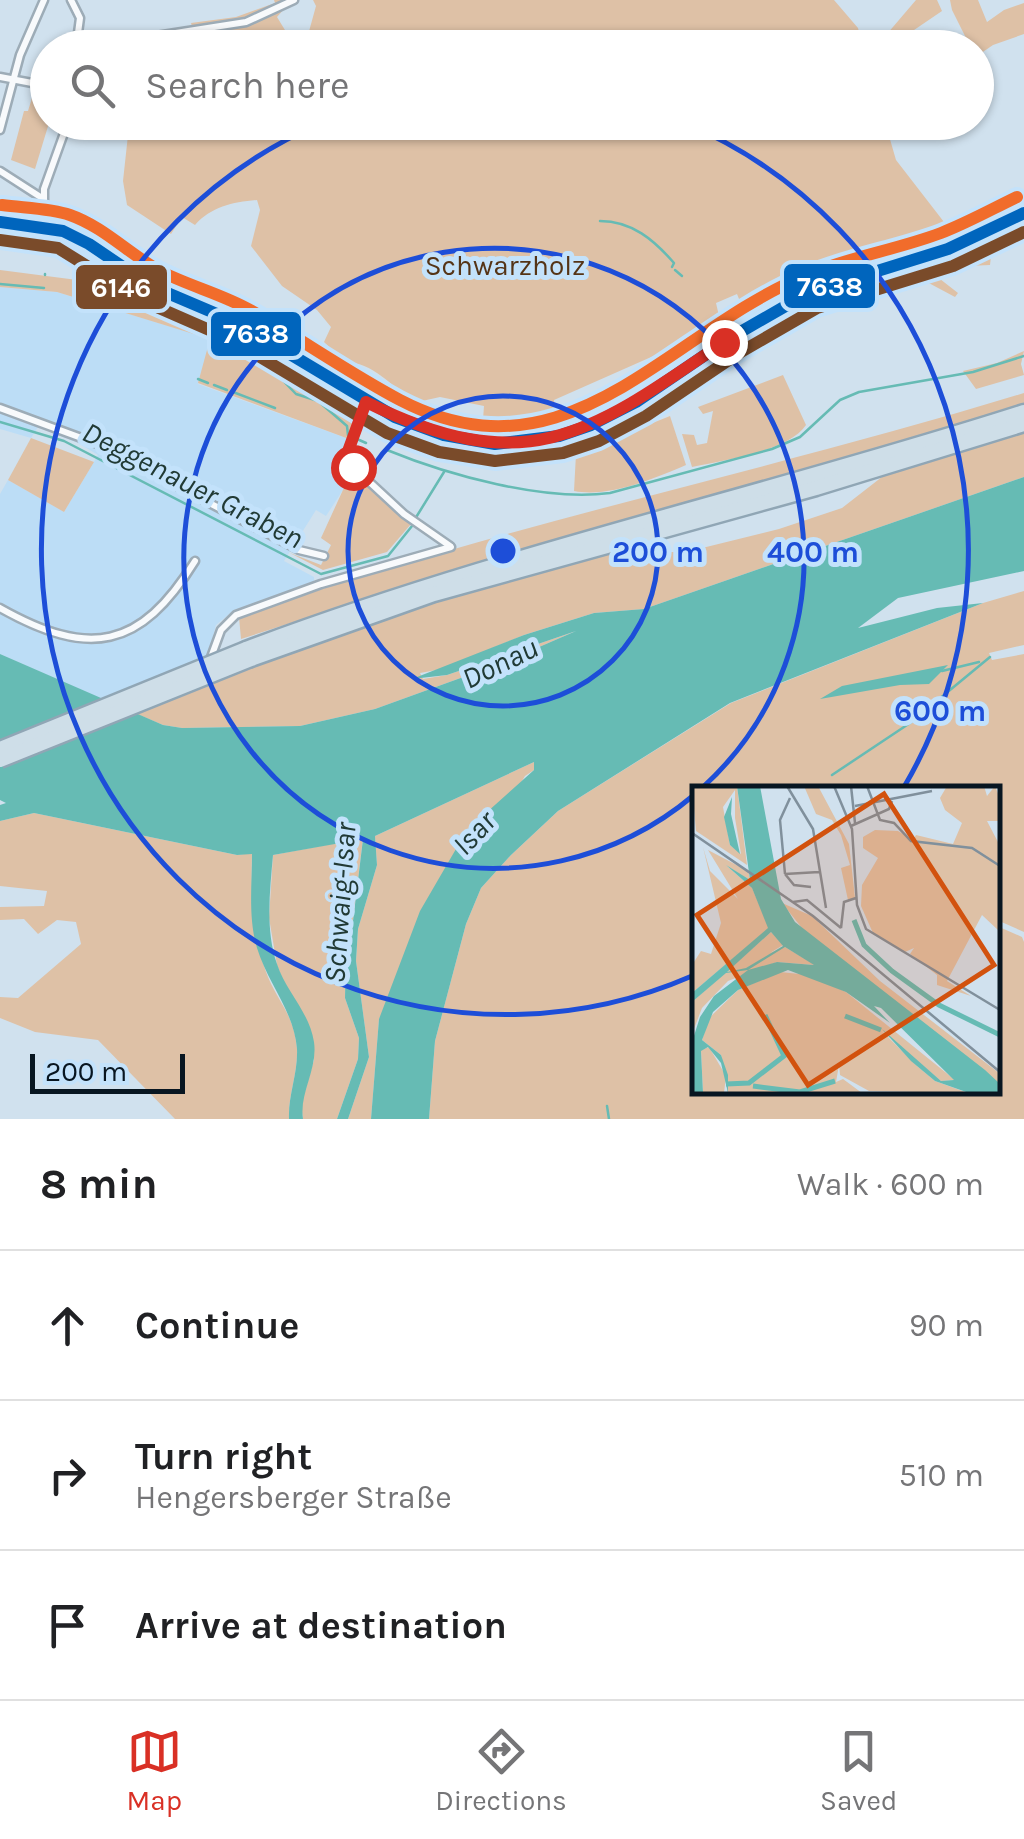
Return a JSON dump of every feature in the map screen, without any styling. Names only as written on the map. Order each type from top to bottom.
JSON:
[{"type":"highway","points":[[0,749],[430,585],[813,478],[1024,412]]},
{"type":"highway","points":[[0,760],[249,654],[418,599],[1024,424]]},
{"type":"highway","points":[[873,479],[899,463]]},
{"type":"highway","points":[[597,547],[630,546]]},
{"type":"main road","points":[[0,222],[60,229],[90,244],[151,286],[240,324],[366,402],[416,426],[464,440],[520,443],[559,436],[626,408],[750,326],[810,292],[948,249],[1024,213]]},
{"type":"street","points":[[31,30],[44,0]]},
{"type":"street","points":[[71,0],[80,18],[78,30]]},
{"type":"street","points":[[195,30],[246,22],[294,0]]},
{"type":"street","points":[[0,130],[20,54],[30,32]]},
{"type":"street","points":[[0,77],[30,84]]},
{"type":"street","points":[[44,226],[44,189],[62,140]]},
{"type":"street","points":[[0,171],[44,199]]},
{"type":"street","points":[[208,680],[215,642],[236,615],[321,584],[450,547],[404,514],[353,467],[347,454],[366,402]]},
{"type":"street","points":[[0,408],[95,443],[300,550],[324,556]]},
{"type":"street","points":[[0,608],[68,638],[105,638],[137,628],[173,597],[195,562]]},
{"type":"shaded area","points":[[0,287],[57,292],[211,339],[198,384],[349,439],[345,449],[354,473],[326,516],[316,510],[284,561],[314,577],[314,584],[234,610],[216,625],[207,658],[102,699],[0,654],[0,494],[8,480],[64,512],[98,455],[38,427],[31,438],[0,429]]},
{"type":"green space","points":[[274,0],[292,0],[277,17],[285,30],[193,30],[191,23],[236,17],[275,3]]},
{"type":"green space","points":[[313,0],[834,0],[858,28],[309,30],[316,6]]},
{"type":"green space","points":[[916,0],[937,0],[942,11],[914,30],[890,30]]},
{"type":"green space","points":[[950,0],[978,0],[987,22],[1024,3],[1024,34],[994,45],[994,30],[962,30]]},
{"type":"green space","points":[[30,104],[30,140],[44,140],[35,169],[11,160],[24,111]]},
{"type":"green space","name":"Schwarzholz","points":[[127,140],[890,140],[896,160],[961,244],[809,292],[750,326],[737,294],[716,303],[725,342],[678,368],[667,350],[554,400],[557,426],[510,437],[458,433],[472,436],[452,432],[418,422],[369,397],[449,429],[482,433],[484,406],[440,397],[413,403],[373,370],[345,362],[324,342],[331,327],[317,310],[282,286],[251,246],[260,210],[257,200],[223,206],[195,225],[182,217],[171,234],[127,205],[123,181]]},
{"type":"green space","points":[[1024,217],[1024,226],[992,247],[990,265],[968,266],[940,279],[958,293],[955,297],[910,273],[884,277],[883,274],[970,246]]},
{"type":"green space","points":[[0,270],[116,285],[119,270],[139,287],[165,296],[362,405],[349,439],[198,383],[210,339],[57,292],[0,287]]},
{"type":"green space","points":[[1024,351],[1024,375],[976,389],[963,371],[997,363]]},
{"type":"green space","points":[[783,375],[806,425],[785,442],[754,454],[692,467],[682,434],[694,435],[697,445],[707,443],[713,411],[703,414],[698,407]]},
{"type":"green space","points":[[1024,393],[1024,406],[917,441],[496,557],[241,639],[239,617],[336,585],[532,527]]},
{"type":"green space","points":[[670,416],[686,465],[617,489],[574,491],[576,454]]},
{"type":"green space","points":[[1024,431],[1024,477],[644,609],[594,613],[524,635],[442,669],[420,673],[423,679],[447,675],[576,631],[502,663],[375,709],[300,726],[182,728],[137,714],[319,639],[433,600],[600,552],[686,552],[779,529],[842,508],[887,473]]},
{"type":"green space","points":[[31,438],[94,462],[64,512],[8,480]]},
{"type":"green space","points":[[353,468],[411,524],[387,552],[323,570],[290,553],[321,565],[331,545],[321,538]]},
{"type":"green space","points":[[1024,591],[1024,645],[989,653],[992,660],[1024,654],[1024,932],[999,921],[999,786],[692,786],[692,1094],[999,1094],[999,927],[1022,937],[1024,942],[1024,1119],[429,1119],[435,1041],[466,924],[481,888],[558,811],[731,703],[983,603]]},
{"type":"green space","points":[[534,762],[534,770],[525,776],[379,1019],[371,1119],[348,1119],[369,1057],[356,961],[358,929],[377,865],[375,836]]},
{"type":"green space","points":[[34,813],[237,855],[252,853],[252,900],[259,946],[268,977],[290,1019],[297,1049],[289,1119],[175,1119],[98,1040],[35,1032],[0,1018],[0,997],[18,998],[81,944],[76,922],[57,920],[38,934],[24,919],[0,920],[0,907],[44,906],[47,891],[0,886],[0,821]]},
{"type":"green space","points":[[363,838],[353,921],[346,944],[345,998],[359,1038],[358,1059],[337,1119],[303,1119],[301,1105],[314,1060],[277,965],[269,918],[273,855]]},
{"type":"water","name":"Isar","points":[[1024,477],[1024,571],[898,598],[858,628],[937,608],[983,603],[730,703],[558,811],[511,855],[481,888],[466,924],[435,1041],[429,1119],[371,1119],[379,1019],[420,911],[467,830],[534,770],[534,762],[375,836],[377,865],[358,929],[356,961],[369,1057],[348,1119],[337,1119],[358,1059],[359,1038],[345,998],[346,944],[353,921],[363,839],[273,855],[269,910],[273,951],[307,1021],[315,1052],[303,1119],[289,1119],[297,1049],[291,1022],[254,937],[252,854],[237,855],[34,813],[0,821],[0,805],[6,803],[0,800],[0,654],[163,725],[300,726],[375,709],[502,663],[576,631],[447,675],[412,679],[524,635],[594,613],[644,609]]},
{"type":"water","points":[[948,665],[929,684],[820,699],[842,686]]},
{"type":"waterway","points":[[600,221],[622,224],[642,233],[674,263],[672,267]]},
{"type":"waterway","points":[[675,270],[682,276]]},
{"type":"waterway","points":[[0,284],[44,288]]},
{"type":"waterway","points":[[108,303],[132,305],[221,336],[268,365],[296,394],[318,401],[347,426],[348,435],[366,443]]},
{"type":"waterway","points":[[226,331],[287,372]]},
{"type":"waterway","name":"Deggenauer Graben","points":[[387,450],[438,469],[527,490],[610,493],[772,449],[800,437],[840,400],[859,392],[973,372],[1024,356]]},
{"type":"waterway","points":[[198,379],[208,383]]},
{"type":"waterway","points":[[214,385],[227,390]]},
{"type":"waterway","points":[[233,392],[275,408]]},
{"type":"waterway","name":"Deggenauer Graben","points":[[0,422],[64,441],[321,574],[388,556],[412,526]]},
{"type":"waterway","name":"Deggenauer Graben","points":[[415,519],[444,472]]},
{"type":"waterway","points":[[832,775],[910,723],[990,657]]},
{"type":"waterway","points":[[942,671],[979,662]]},
{"type":"waterway","points":[[607,1106],[609,1119]]},
{"type":"transit line","points":[[2,205],[54,211],[82,220],[160,271],[250,310],[400,400],[460,422],[514,425],[565,414],[613,392],[754,302],[804,276],[941,233],[1017,197]]},
{"type":"transit line","name":"7638","points":[[0,222],[63,231],[151,286],[238,323],[395,417],[444,435],[495,444],[559,436],[591,425],[636,402],[730,338],[810,292],[948,249],[1024,213]]},
{"type":"transit line","name":"6146","points":[[0,240],[58,248],[143,301],[230,339],[387,433],[439,452],[495,461],[563,453],[599,441],[646,416],[739,353],[817,308],[953,266],[1024,232]]},
{"type":"route","points":[[353,467],[347,454],[366,402],[444,435],[495,444],[520,443],[559,436],[602,420],[640,400],[724,342]]},
{"type":"water label","name":"Donau","points":[[500,663]]},
{"type":"water label","name":"Schwaig-Isar","points":[[340,903]]}]
